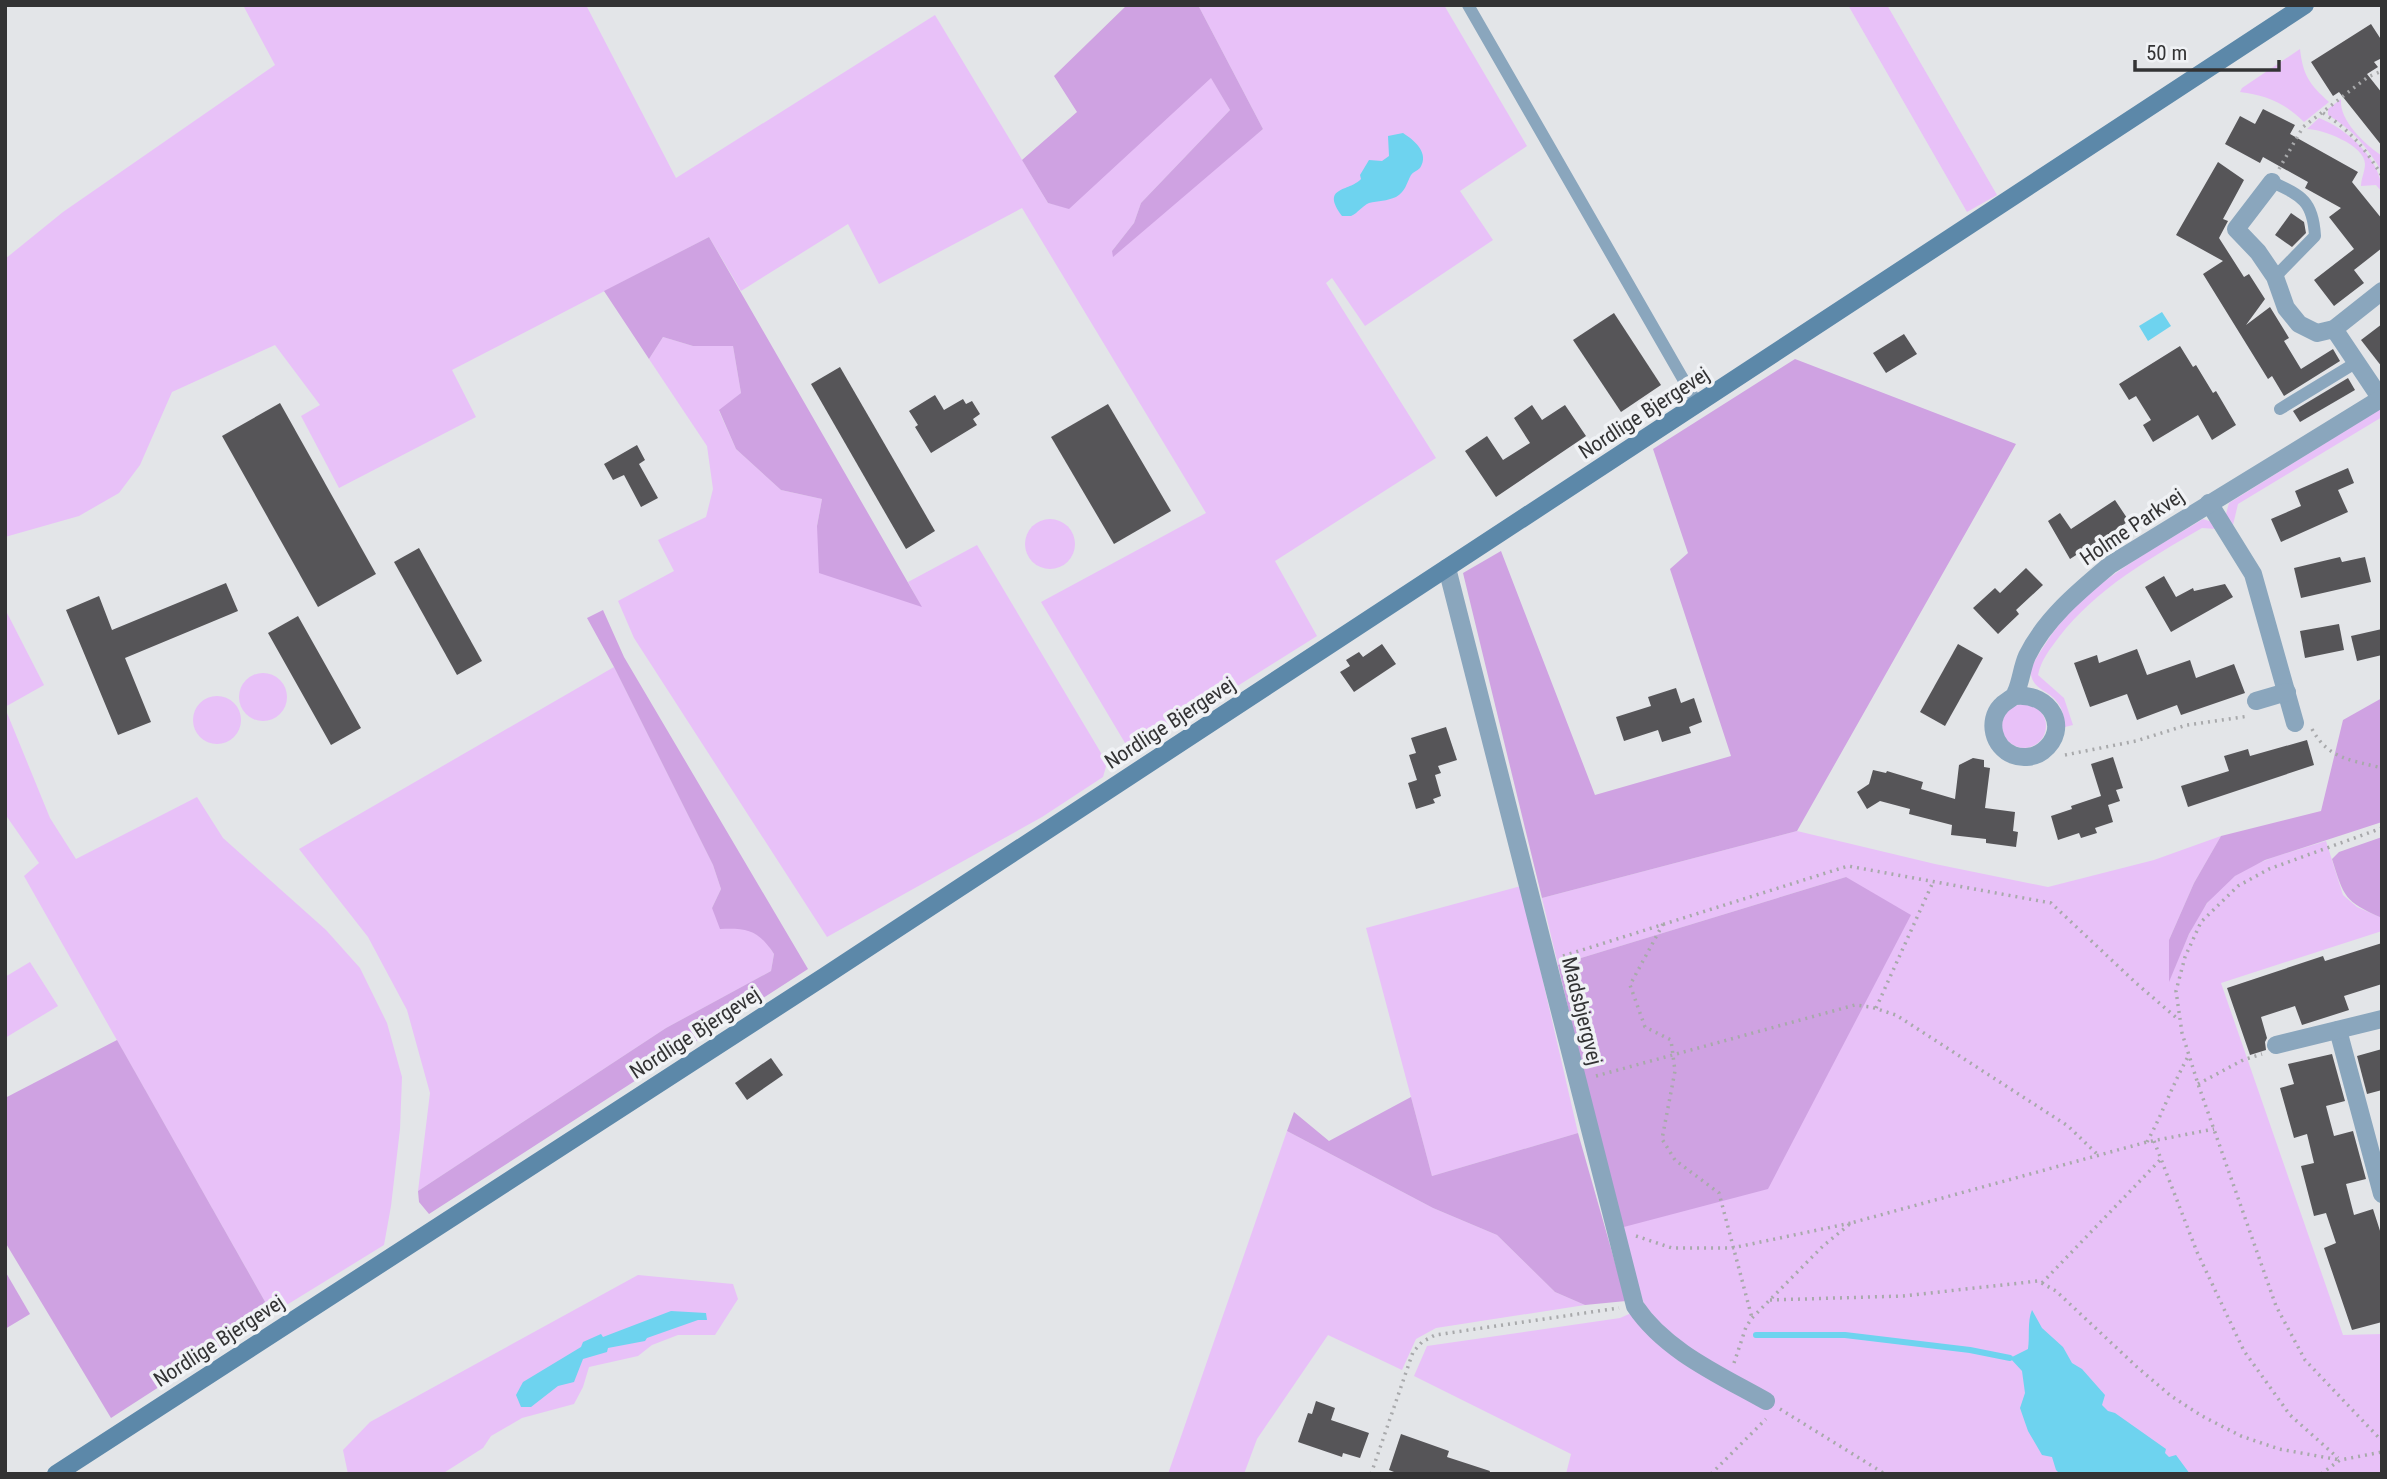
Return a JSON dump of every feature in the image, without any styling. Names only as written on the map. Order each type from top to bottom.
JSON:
[{"type":"street","name":"Nordlige Bjergevej","points":[[56,1474],[1506,532],[2305,5]]},
{"type":"street","points":[[2272,182],[2236,229],[2258,252],[2275,276],[2286,308],[2299,324],[2317,332],[2334,329],[2382,291]]},
{"type":"street","name":"Holme Parkvej","points":[[2049,745],[2034,756],[2024,757],[2005,751],[1999,744],[1993,725],[1999,707],[2015,696],[2027,657],[2045,629],[2072,597],[2110,565],[2381,399],[2334,329]]},
{"type":"street","name":"Holme Parkvej","points":[[2209,503],[2253,574],[2295,723]]},
{"type":"street","name":"Madsbjergvej","points":[[1447,568],[1635,1306],[1655,1332],[1697,1362],[1772,1404]]},
{"type":"street","points":[[2256,701],[2287,692]]},
{"type":"street","points":[[2015,696],[2037,698],[2053,713],[2054,735],[2049,745]]},
{"type":"street","points":[[2276,1045],[2382,1019]]},
{"type":"street","points":[[2338,1030],[2382,1194]]},
{"type":"lane","points":[[1468,5],[1698,405]]},
{"type":"lane","points":[[2272,182],[2299,195],[2314,216],[2315,236],[2275,276]]},
{"type":"lane","points":[[2280,409],[2357,362]]},
{"type":"path","points":[[2272,182],[2303,127],[2368,77],[2382,71]]},
{"type":"path","points":[[2323,113],[2343,126],[2364,147],[2382,176]]},
{"type":"path","points":[[2049,745],[2056,757],[2136,741],[2187,725],[2259,715],[2256,701]]},
{"type":"path","points":[[2295,723],[2307,720],[2318,741],[2333,753],[2382,768]]},
{"type":"path","points":[[2382,828],[2269,869],[2238,886],[2201,922],[2185,957],[2176,991],[2180,1021],[2198,1084],[2276,1306],[2305,1360],[2382,1441]]},
{"type":"path","points":[[1546,961],[1848,866],[2051,903],[2180,1021]]},
{"type":"path","points":[[1876,1009],[1933,882]]},
{"type":"path","points":[[1663,924],[1630,985],[1645,1027],[1671,1040],[1675,1071],[1662,1139],[1675,1160],[1719,1193],[1752,1318]]},
{"type":"path","points":[[1577,1082],[1855,1004],[1896,1015],[2068,1126],[2098,1155]]},
{"type":"path","points":[[2198,1084],[2243,1060],[2272,1052],[2276,1045]]},
{"type":"path","points":[[2147,1142],[2173,1083],[2189,1055]]},
{"type":"path","points":[[1614,1229],[1672,1248],[1732,1248],[1851,1223],[2154,1140],[2214,1129]]},
{"type":"path","points":[[2154,1140],[2197,1252],[2244,1351],[2290,1415],[2340,1460]]},
{"type":"path","points":[[2042,1283],[2161,1159]]},
{"type":"path","points":[[1729,1380],[1746,1326],[1752,1318],[1823,1246],[1851,1223]]},
{"type":"path","points":[[1770,1300],[1903,1296],[2038,1281],[2056,1291],[2171,1396],[2241,1436],[2279,1449],[2340,1460],[2382,1452]]},
{"type":"path","points":[[1371,1474],[1413,1352],[1422,1342],[1435,1335],[1635,1306]]},
{"type":"path","points":[[1711,1474],[1772,1404],[1885,1474]]},
{"type":"path","points":[[2321,1474],[2340,1460]]},
{"type":"shaded area","points":[[243,5],[586,5],[676,178],[935,15],[1048,203],[1069,208],[1211,77],[1230,110],[1141,203],[1134,223],[1112,251],[1263,129],[1198,5],[1444,5],[1527,146],[1460,191],[1493,240],[1365,326],[1332,278],[1326,283],[1436,458],[1275,561],[1317,636],[1131,753],[1041,602],[1206,513],[1022,208],[879,284],[848,224],[741,291],[709,237],[452,370],[476,417],[339,488],[301,416],[320,405],[275,345],[172,392],[140,465],[119,493],[79,516],[5,537],[5,259],[63,212],[275,65]]},
{"type":"shaded area","points":[[1127,5],[1198,5],[1263,129],[1113,257],[1112,251],[1134,223],[1141,203],[1230,110],[1211,78],[1069,209],[1048,203],[1022,160],[1077,112],[1054,76]]},
{"type":"shaded area","points":[[1848,5],[1887,5],[1997,195],[1967,212]]},
{"type":"shaded area","points":[[2300,49],[2308,78],[2329,102],[2304,122],[2275,101],[2240,92],[2242,88]]},
{"type":"shaded area","points":[[2341,99],[2341,107],[2349,124],[2382,156],[2382,172],[2359,140],[2345,126],[2328,115],[2328,109]]},
{"type":"shaded area","points":[[2319,118],[2340,129],[2361,147],[2376,168],[2382,192],[2376,185],[2361,186],[2365,164],[2363,157],[2351,145],[2332,135],[2307,129]]},
{"type":"shaded area","points":[[709,237],[922,607],[819,573],[817,526],[822,499],[781,490],[736,449],[719,410],[741,393],[733,346],[693,346],[663,337],[649,359],[604,291]]},
{"type":"shaded area","points":[[663,337],[693,346],[733,346],[741,393],[719,411],[736,449],[781,490],[822,499],[817,526],[921,606],[908,582],[977,545],[1107,763],[1103,777],[1042,817],[827,937],[634,638],[618,601],[674,571],[658,540],[706,517],[713,489],[707,446],[649,359]]},
{"type":"shaded area","points":[[1795,359],[2016,444],[1797,831],[1542,898],[1463,573],[1501,551],[1595,795],[1731,756],[1670,569],[1688,553],[1653,449]]},
{"type":"shaded area","points":[[2382,408],[2382,417],[2238,504],[2233,525],[2226,514],[2229,503]]},
{"type":"shaded area","points":[[1050,519],[1068,526],[1075,544],[1068,562],[1050,569],[1032,562],[1025,544],[1032,526]]},
{"type":"shaded area","points":[[2203,519],[2212,522],[2216,529],[2202,528],[2107,589],[2074,620],[2049,650],[2038,675],[2064,698],[2073,725],[2065,727],[2059,705],[2035,684],[2031,675],[2033,664],[2044,646],[2076,606],[2115,573]]},
{"type":"shaded area","points":[[5,609],[44,685],[5,707]]},
{"type":"shaded area","points":[[603,610],[624,657],[808,969],[429,1214],[419,1202],[418,1191],[666,1028],[771,971],[774,954],[757,935],[745,930],[720,929],[712,908],[721,889],[713,865],[587,618]]},
{"type":"shaded area","points":[[614,667],[713,865],[721,889],[712,908],[764,939],[774,954],[771,971],[666,1028],[418,1191],[430,1093],[407,1010],[368,937],[299,849]]},
{"type":"shaded area","points":[[263,673],[280,680],[287,697],[280,714],[263,721],[246,714],[239,697],[246,680]]},
{"type":"shaded area","points":[[217,696],[234,703],[241,720],[234,737],[217,744],[200,737],[193,720],[200,703]]},
{"type":"shaded area","points":[[2382,698],[2382,822],[2265,860],[2235,876],[2207,903],[2189,934],[2169,982],[2169,940],[2194,883],[2221,836],[2321,811],[2343,720]]},
{"type":"shaded area","points":[[2024,704],[2040,710],[2046,726],[2040,742],[2024,748],[2008,742],[2002,726],[2008,710]]},
{"type":"shaded area","points":[[5,708],[50,818],[76,859],[197,797],[223,838],[326,930],[360,968],[387,1023],[402,1077],[400,1129],[384,1245],[272,1314],[24,876],[39,863],[5,814]]},
{"type":"shaded area","points":[[1797,831],[1935,864],[2048,887],[2154,860],[2221,836],[2194,883],[2169,940],[2170,979],[2195,922],[2223,886],[2256,864],[2326,841],[2343,895],[2357,907],[2382,918],[2382,931],[2221,983],[2343,1335],[2382,1334],[2382,1474],[1566,1474],[1571,1454],[1414,1376],[1427,1346],[1620,1318],[1645,1307],[1620,1228],[1846,877],[1558,965],[1542,898]]},
{"type":"shaded area","points":[[2382,837],[2382,918],[2360,907],[2347,896],[2332,859],[2339,852]]},
{"type":"shaded area","points":[[1846,877],[1911,915],[1768,1189],[1620,1228],[1558,965]]},
{"type":"shaded area","points":[[1521,886],[1578,1133],[1432,1176],[1366,928]]},
{"type":"shaded area","points":[[30,962],[58,1006],[5,1038],[5,977]]},
{"type":"shaded area","points":[[117,1040],[272,1314],[111,1418],[5,1242],[5,1098]]},
{"type":"shaded area","points":[[1411,1097],[1432,1176],[1578,1133],[1626,1301],[1585,1305],[1555,1292],[1497,1235],[1433,1208],[1287,1131],[1294,1112],[1329,1141]]},
{"type":"shaded area","points":[[1287,1131],[1433,1208],[1497,1235],[1555,1292],[1585,1305],[1436,1328],[1416,1339],[1402,1370],[1328,1335],[1257,1439],[1244,1474],[1168,1474]]},
{"type":"shaded area","points":[[5,1271],[30,1314],[5,1329]]},
{"type":"shaded area","points":[[638,1275],[733,1284],[738,1299],[715,1335],[678,1335],[652,1345],[638,1356],[589,1367],[574,1404],[522,1418],[491,1436],[483,1448],[442,1474],[348,1474],[343,1450],[370,1422]]},
{"type":"water","points":[[1403,133],[1416,143],[1423,157],[1420,168],[1412,174],[1404,190],[1396,197],[1369,203],[1351,216],[1342,216],[1336,206],[1335,195],[1361,179],[1360,175],[1369,160],[1382,161],[1389,156],[1388,136]]},
{"type":"water","points":[[2162,312],[2171,326],[2148,341],[2139,326]]},
{"type":"water","points":[[2032,1310],[2042,1328],[2063,1347],[2072,1363],[2082,1369],[2105,1395],[2102,1405],[2166,1449],[2165,1453],[2169,1457],[2176,1455],[2190,1474],[2060,1474],[2056,1470],[2052,1457],[2042,1455],[2028,1431],[2020,1408],[2025,1393],[2022,1371],[2010,1358],[2028,1349]]},
{"type":"water","points":[[671,1311],[706,1313],[707,1320],[698,1320],[645,1341],[608,1348],[607,1352],[583,1359],[574,1382],[558,1386],[531,1407],[521,1407],[516,1395],[523,1382],[581,1347],[583,1342]]},
{"type":"building","points":[[2371,24],[2382,41],[2382,58],[2374,62],[2378,67],[2367,74],[2382,93],[2382,146],[2339,92],[2333,96],[2311,62]]},
{"type":"building","points":[[2263,109],[2295,125],[2290,134],[2358,172],[2352,182],[2382,219],[2382,248],[2354,270],[2364,283],[2334,306],[2314,280],[2354,249],[2329,217],[2341,208],[2305,188],[2308,182],[2263,157],[2260,163],[2225,144],[2240,116],[2255,124]]},
{"type":"building","points":[[2218,162],[2244,180],[2223,219],[2228,221],[2219,238],[2244,277],[2249,274],[2265,299],[2246,325],[2270,307],[2289,338],[2284,341],[2301,369],[2333,349],[2340,361],[2284,396],[2272,376],[2268,379],[2203,274],[2223,261],[2176,235]]},
{"type":"building","points":[[2291,213],[2304,222],[2306,233],[2292,247],[2275,235]]},
{"type":"building","points":[[1614,313],[1661,385],[1621,412],[1573,340]]},
{"type":"building","points":[[2382,324],[2382,367],[2361,340]]},
{"type":"building","points":[[1904,334],[1917,354],[1886,373],[1873,353]]},
{"type":"building","points":[[2180,346],[2193,367],[2196,365],[2213,393],[2216,391],[2236,425],[2212,440],[2198,415],[2153,442],[2143,425],[2151,420],[2136,396],[2129,400],[2119,384]]},
{"type":"building","points":[[840,367],[935,531],[906,549],[811,384]]},
{"type":"building","points":[[2348,378],[2355,390],[2300,422],[2293,411]]},
{"type":"building","points":[[935,395],[944,410],[963,399],[966,404],[972,401],[980,414],[973,419],[977,425],[931,453],[915,427],[918,425],[909,411]]},
{"type":"building","points":[[280,403],[376,574],[318,607],[222,436]]},
{"type":"building","points":[[1108,404],[1171,511],[1114,544],[1051,437]]},
{"type":"building","points":[[1532,405],[1542,420],[1565,405],[1586,436],[1496,497],[1465,451],[1487,436],[1503,460],[1530,443],[1514,418]]},
{"type":"building","points":[[637,445],[645,460],[639,464],[658,498],[641,507],[624,475],[613,480],[604,464]]},
{"type":"building","points":[[2348,468],[2354,483],[2338,490],[2348,512],[2281,542],[2271,519],[2301,506],[2295,491]]},
{"type":"building","points":[[2115,500],[2129,521],[2070,559],[2048,521],[2060,513],[2071,529]]},
{"type":"building","points":[[419,548],[482,661],[457,675],[394,562]]},
{"type":"building","points":[[2340,557],[2342,562],[2365,557],[2371,582],[2301,598],[2294,568]]},
{"type":"building","points":[[2026,568],[2043,585],[2016,610],[2019,614],[1998,634],[1973,608],[1995,588],[2000,593]]},
{"type":"building","points":[[2164,576],[2176,597],[2193,588],[2194,591],[2225,584],[2233,597],[2171,632],[2145,587]]},
{"type":"building","points":[[226,583],[238,611],[125,658],[151,722],[118,735],[66,610],[99,596],[112,630]]},
{"type":"building","points":[[298,616],[361,728],[331,745],[268,633]]},
{"type":"building","points":[[2339,624],[2344,650],[2305,658],[2300,631]]},
{"type":"building","points":[[2382,629],[2382,655],[2357,661],[2351,636]]},
{"type":"building","points":[[1382,644],[1396,664],[1354,692],[1340,672],[1350,666],[1346,660],[1359,652],[1363,657]]},
{"type":"building","points":[[1958,644],[1983,658],[1945,726],[1920,712]]},
{"type":"building","points":[[2137,649],[2147,675],[2190,660],[2196,678],[2234,664],[2245,693],[2181,715],[2177,705],[2137,720],[2127,694],[2090,707],[2074,663],[2097,655],[2099,663]]},
{"type":"building","points":[[1676,688],[1681,703],[1694,698],[1702,722],[1689,727],[1691,733],[1662,742],[1658,730],[1624,741],[1616,717],[1651,706],[1648,697]]},
{"type":"building","points":[[1446,727],[1457,760],[1438,766],[1441,773],[1435,775],[1441,796],[1433,799],[1435,803],[1416,809],[1408,783],[1417,780],[1409,755],[1416,753],[1411,738]]},
{"type":"building","points":[[2307,740],[2314,765],[2188,807],[2181,786],[2229,771],[2224,756],[2248,749],[2250,756]]},
{"type":"building","points":[[2113,757],[2123,788],[2116,790],[2120,801],[2108,805],[2113,822],[2095,828],[2097,833],[2081,838],[2079,833],[2058,840],[2051,816],[2101,796],[2091,764]]},
{"type":"building","points":[[1973,758],[1984,760],[1984,767],[1990,768],[1985,808],[2015,812],[2013,831],[2018,832],[2016,847],[1986,843],[1986,839],[1951,835],[1952,825],[1909,814],[1910,809],[1880,801],[1867,809],[1857,792],[1869,784],[1873,770],[1887,771],[1923,782],[1921,789],[1955,799],[1959,765]]},
{"type":"building","points":[[2382,943],[2382,984],[2344,996],[2349,1010],[2302,1025],[2295,1006],[2261,1017],[2267,1038],[2266,1050],[2250,1055],[2227,988],[2323,956],[2325,961]]},
{"type":"building","points":[[2382,1049],[2382,1090],[2367,1094],[2357,1056]]},
{"type":"building","points":[[2332,1054],[2345,1101],[2326,1106],[2334,1136],[2353,1131],[2366,1179],[2346,1184],[2354,1215],[2373,1209],[2382,1237],[2382,1322],[2352,1330],[2324,1248],[2336,1243],[2326,1213],[2314,1216],[2301,1166],[2314,1163],[2307,1134],[2294,1138],[2280,1088],[2294,1084],[2288,1064]]},
{"type":"building","points":[[771,1058],[783,1075],[747,1100],[735,1083]]},
{"type":"building","points":[[1316,1401],[1335,1408],[1331,1420],[1369,1433],[1360,1458],[1343,1453],[1342,1457],[1298,1442],[1308,1413],[1312,1414]]},
{"type":"building","points":[[1401,1434],[1449,1451],[1447,1457],[1490,1471],[1489,1474],[1399,1474],[1389,1470]]},
{"type":"waterway","points":[[1756,1335],[1845,1335],[1970,1350],[2010,1358]]}]
